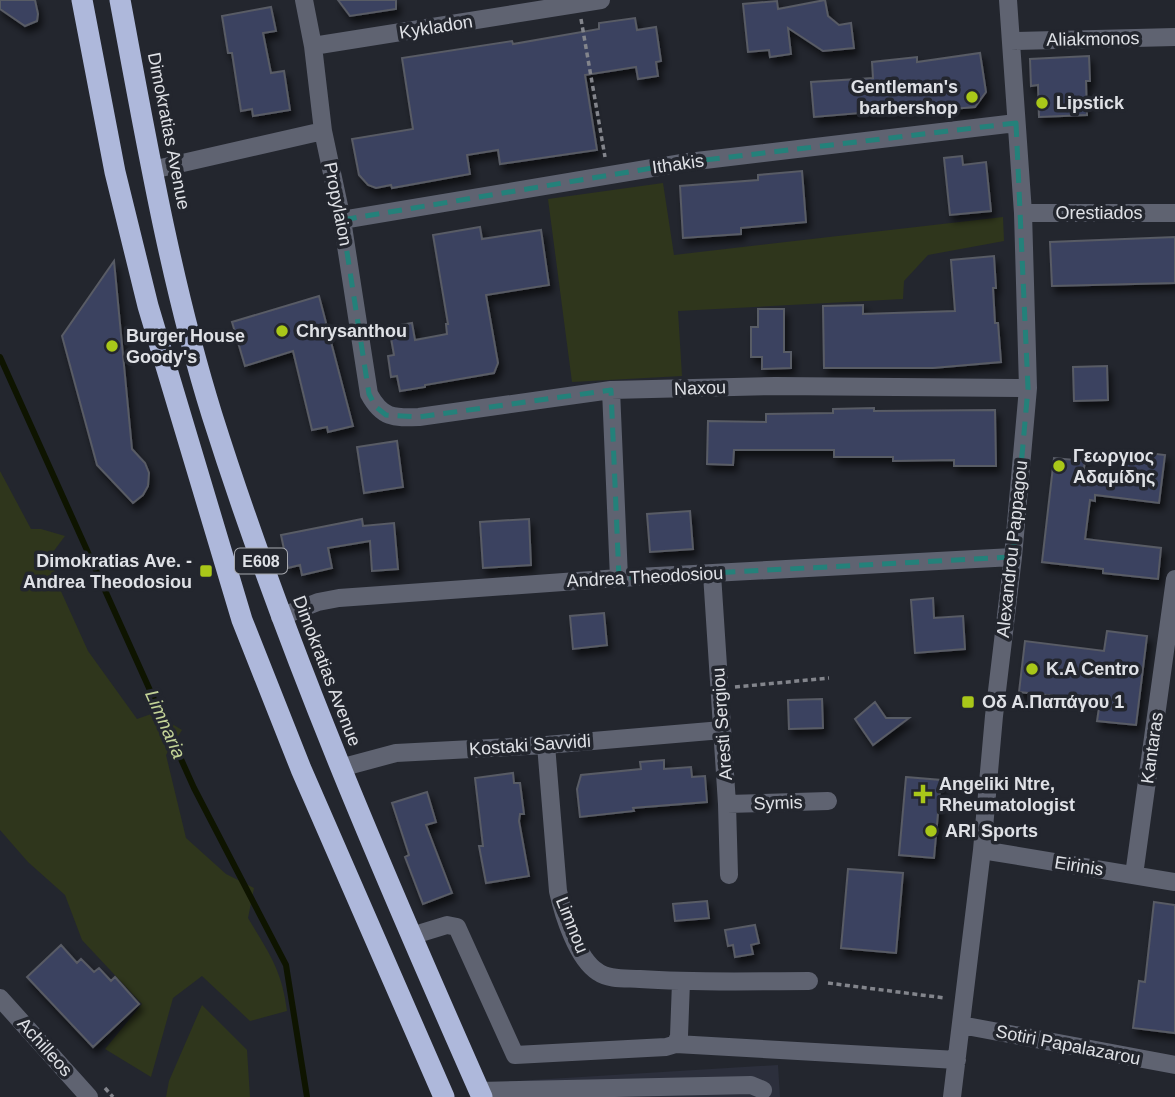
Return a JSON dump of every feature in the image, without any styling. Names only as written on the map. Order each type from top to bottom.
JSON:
[{"type":"highway","name":"E608","points":[[82,0],[115,172],[148,306],[242,620],[301,769],[441,1096]]},
{"type":"highway","name":"Dimokratias Avenue","points":[[120,0],[152,170],[177,281],[212,413],[280,617],[340,768],[480,1094]]},
{"type":"street","name":"Propylaion","points":[[304,0],[313,46],[323,131],[342,220],[369,394],[376,407]]},
{"type":"street","name":"Kykladon","points":[[313,46],[601,0]]},
{"type":"street","name":"Alexandrou Pappagou","points":[[952,1097],[982,850],[1028,388],[1023,213],[1008,0]]},
{"type":"street","name":"Aliakmonos","points":[[1011,41],[1175,37]]},
{"type":"street","name":"Ithakis","points":[[342,220],[688,162],[1016,123]]},
{"type":"street","points":[[152,170],[323,131]]},
{"type":"street","name":"Orestiados","points":[[1023,213],[1175,213]]},
{"type":"street","name":"Naxou","points":[[376,407],[386,415],[401,418],[611,390],[775,386],[1028,388]]},
{"type":"street","points":[[611,390],[619,578]]},
{"type":"street","name":"Andrea Theodosiou","points":[[280,617],[339,597],[619,578],[1013,557]]},
{"type":"street","name":"Aresti Sergiou","points":[[712,574],[729,875]]},
{"type":"street","name":"Kantaras","points":[[1134,875],[1175,582]]},
{"type":"street","name":"Kostaki Savvidi","points":[[340,768],[396,753],[546,745],[722,730]]},
{"type":"street","name":"Limnou","points":[[546,745],[561,908],[577,944],[596,972],[605,976],[681,982],[809,981]]},
{"type":"street","name":"Symis","points":[[727,804],[828,801]]},
{"type":"street","name":"Eirinis","points":[[982,850],[1175,882]]},
{"type":"street","points":[[411,936],[447,925],[457,927],[515,1055],[666,1047],[676,1044],[957,1060]]},
{"type":"street","points":[[676,1044],[679,1036],[681,982]]},
{"type":"street","name":"Achilleos","points":[[0,998],[89,1097]]},
{"type":"street","name":"Sotiri Papalazarou","points":[[961,1025],[1175,1065]]},
{"type":"street","points":[[480,1094],[751,1084],[763,1090]]},
{"type":"path","points":[[579,4],[608,175]]},
{"type":"path","points":[[719,688],[830,678]]},
{"type":"path","points":[[809,981],[964,1000]]},
{"type":"highlighted area","points":[[1016,123],[1028,388],[1013,557],[619,578],[611,390],[419,417],[386,415],[376,407],[369,394],[342,220],[688,162]]},
{"type":"shaded area","points":[[778,1065],[780,1097],[492,1097],[485,1083]]},
{"type":"green space","points":[[663,183],[674,255],[1003,217],[1004,241],[928,255],[904,281],[903,299],[678,311],[682,376],[572,382],[548,199]]},
{"type":"green space","points":[[0,471],[31,529],[65,536],[50,556],[59,587],[88,651],[137,719],[154,713],[182,730],[166,755],[186,838],[226,874],[254,888],[248,918],[274,962],[282,984],[287,1011],[250,1021],[202,976],[173,998],[151,1077],[105,1049],[142,1004],[82,940],[65,895],[28,862],[0,830]]},
{"type":"green space","points":[[202,1005],[247,1050],[250,1097],[166,1097],[169,1081]]},
{"type":"building","points":[[0,0],[35,0],[37,21],[25,26],[0,9]]},
{"type":"building","points":[[338,0],[396,0],[396,9],[350,16]]},
{"type":"building","points":[[825,0],[828,16],[839,25],[851,23],[854,48],[823,51],[788,28],[791,54],[770,57],[769,50],[748,52],[743,4],[777,1],[778,9]]},
{"type":"building","points":[[271,7],[276,31],[263,33],[271,73],[284,71],[290,110],[253,116],[252,109],[241,111],[232,53],[228,53],[222,16]]},
{"type":"building","points":[[635,18],[637,30],[656,27],[661,61],[656,62],[658,76],[638,79],[636,67],[585,75],[597,150],[500,164],[498,150],[467,155],[470,174],[392,188],[391,185],[376,188],[368,185],[359,175],[352,139],[413,129],[402,58],[512,41],[513,44],[599,29],[599,23]]},
{"type":"building","points":[[980,53],[986,92],[975,107],[941,110],[941,106],[814,117],[811,82],[873,78],[872,62],[917,57],[917,62]]},
{"type":"building","points":[[1089,56],[1090,81],[1086,81],[1087,115],[1039,117],[1038,85],[1031,86],[1030,59]]},
{"type":"building","points":[[962,156],[963,165],[986,162],[991,211],[950,215],[944,158]]},
{"type":"building","points":[[802,171],[806,222],[741,228],[741,234],[683,238],[680,186],[758,180],[758,175]]},
{"type":"building","points":[[480,227],[482,239],[541,230],[549,285],[486,295],[498,363],[494,373],[400,391],[397,376],[391,377],[388,356],[394,355],[389,327],[412,323],[415,340],[447,334],[448,324],[433,235]]},
{"type":"building","points":[[1175,237],[1175,283],[1052,286],[1050,242]]},
{"type":"building","points":[[994,256],[995,323],[998,323],[1001,362],[933,368],[824,368],[823,306],[863,305],[863,314],[955,311],[951,260]]},
{"type":"building","points":[[114,261],[132,449],[145,463],[149,473],[148,486],[143,495],[133,503],[97,465],[62,336]]},
{"type":"building","points":[[319,296],[353,426],[328,432],[327,427],[312,430],[293,351],[245,366],[232,322]]},
{"type":"building","points":[[758,309],[784,309],[784,352],[791,352],[791,368],[762,369],[762,357],[751,357],[751,327],[758,327]]},
{"type":"building","points":[[1107,366],[1108,400],[1074,401],[1073,367]]},
{"type":"building","points":[[874,408],[874,411],[995,410],[996,466],[954,466],[954,460],[893,461],[893,457],[834,457],[834,450],[734,450],[733,465],[707,464],[708,421],[766,422],[766,414],[833,413],[833,409]]},
{"type":"building","points":[[397,441],[403,487],[364,493],[357,447]]},
{"type":"building","points":[[1123,450],[1165,455],[1159,503],[1095,495],[1095,501],[1090,500],[1085,539],[1161,548],[1158,579],[1042,562],[1054,458],[1085,461],[1083,476],[1119,480]]},
{"type":"building","points":[[690,511],[693,549],[650,552],[647,514]]},
{"type":"building","points":[[362,519],[363,526],[394,523],[398,569],[372,571],[370,541],[328,548],[332,568],[302,575],[300,565],[288,568],[281,535]]},
{"type":"building","points":[[529,519],[531,565],[483,568],[480,522]]},
{"type":"building","points":[[933,598],[934,618],[963,616],[965,649],[915,653],[911,600]]},
{"type":"building","points":[[604,613],[607,645],[573,649],[570,616]]},
{"type":"building","points":[[1107,631],[1147,636],[1136,725],[1097,721],[1100,701],[1019,692],[1025,641],[1104,651]]},
{"type":"building","points":[[822,699],[823,728],[789,729],[788,700]]},
{"type":"building","points":[[875,702],[886,718],[909,718],[873,745],[855,719]]},
{"type":"building","points":[[664,760],[664,769],[691,767],[692,777],[705,776],[707,802],[633,808],[634,811],[580,817],[577,789],[581,775],[641,769],[640,762]]},
{"type":"building","points":[[513,773],[514,783],[520,783],[524,814],[520,814],[519,821],[529,876],[486,883],[479,846],[483,846],[475,778]]},
{"type":"building","points":[[906,777],[941,780],[934,858],[899,855]]},
{"type":"building","points":[[427,792],[436,822],[426,825],[452,893],[423,904],[405,857],[409,855],[392,803]]},
{"type":"building","points":[[848,869],[903,873],[896,953],[841,948]]},
{"type":"building","points":[[707,901],[709,918],[675,921],[673,904]]},
{"type":"building","points":[[1154,902],[1175,905],[1175,1033],[1133,1028],[1139,981],[1145,982]]},
{"type":"building","points":[[755,925],[759,943],[751,945],[753,954],[735,957],[733,945],[728,946],[725,930]]},
{"type":"building","points":[[61,945],[77,963],[81,959],[94,972],[99,968],[111,981],[115,977],[139,1004],[93,1047],[27,977]]},
{"type":"waterway","name":"Limnaria","points":[[0,357],[194,788],[286,965],[307,1097]]},
{"type":"place","name":"Gentleman's barbershop","points":[[972,97]]},
{"type":"place","name":"Lipstick","points":[[1042,103]]},
{"type":"place","name":"Chrysanthou","points":[[282,331]]},
{"type":"place","name":"Burger House Goody's","points":[[112,346]]},
{"type":"place","name":"Γεωργιος Αδαμίδης","points":[[1059,466]]},
{"type":"place","name":"Dimokratias Ave. - Andrea Theodosiou","points":[[206,571]]},
{"type":"place","name":"K.A Centro","points":[[1032,669]]},
{"type":"place","name":"Οδ Α.Παπάγου 1","points":[[968,702]]},
{"type":"place","name":"Angeliki Ntre, Rheumatologist","points":[[923,794]]},
{"type":"place","name":"ARI Sports","points":[[931,831]]}]
